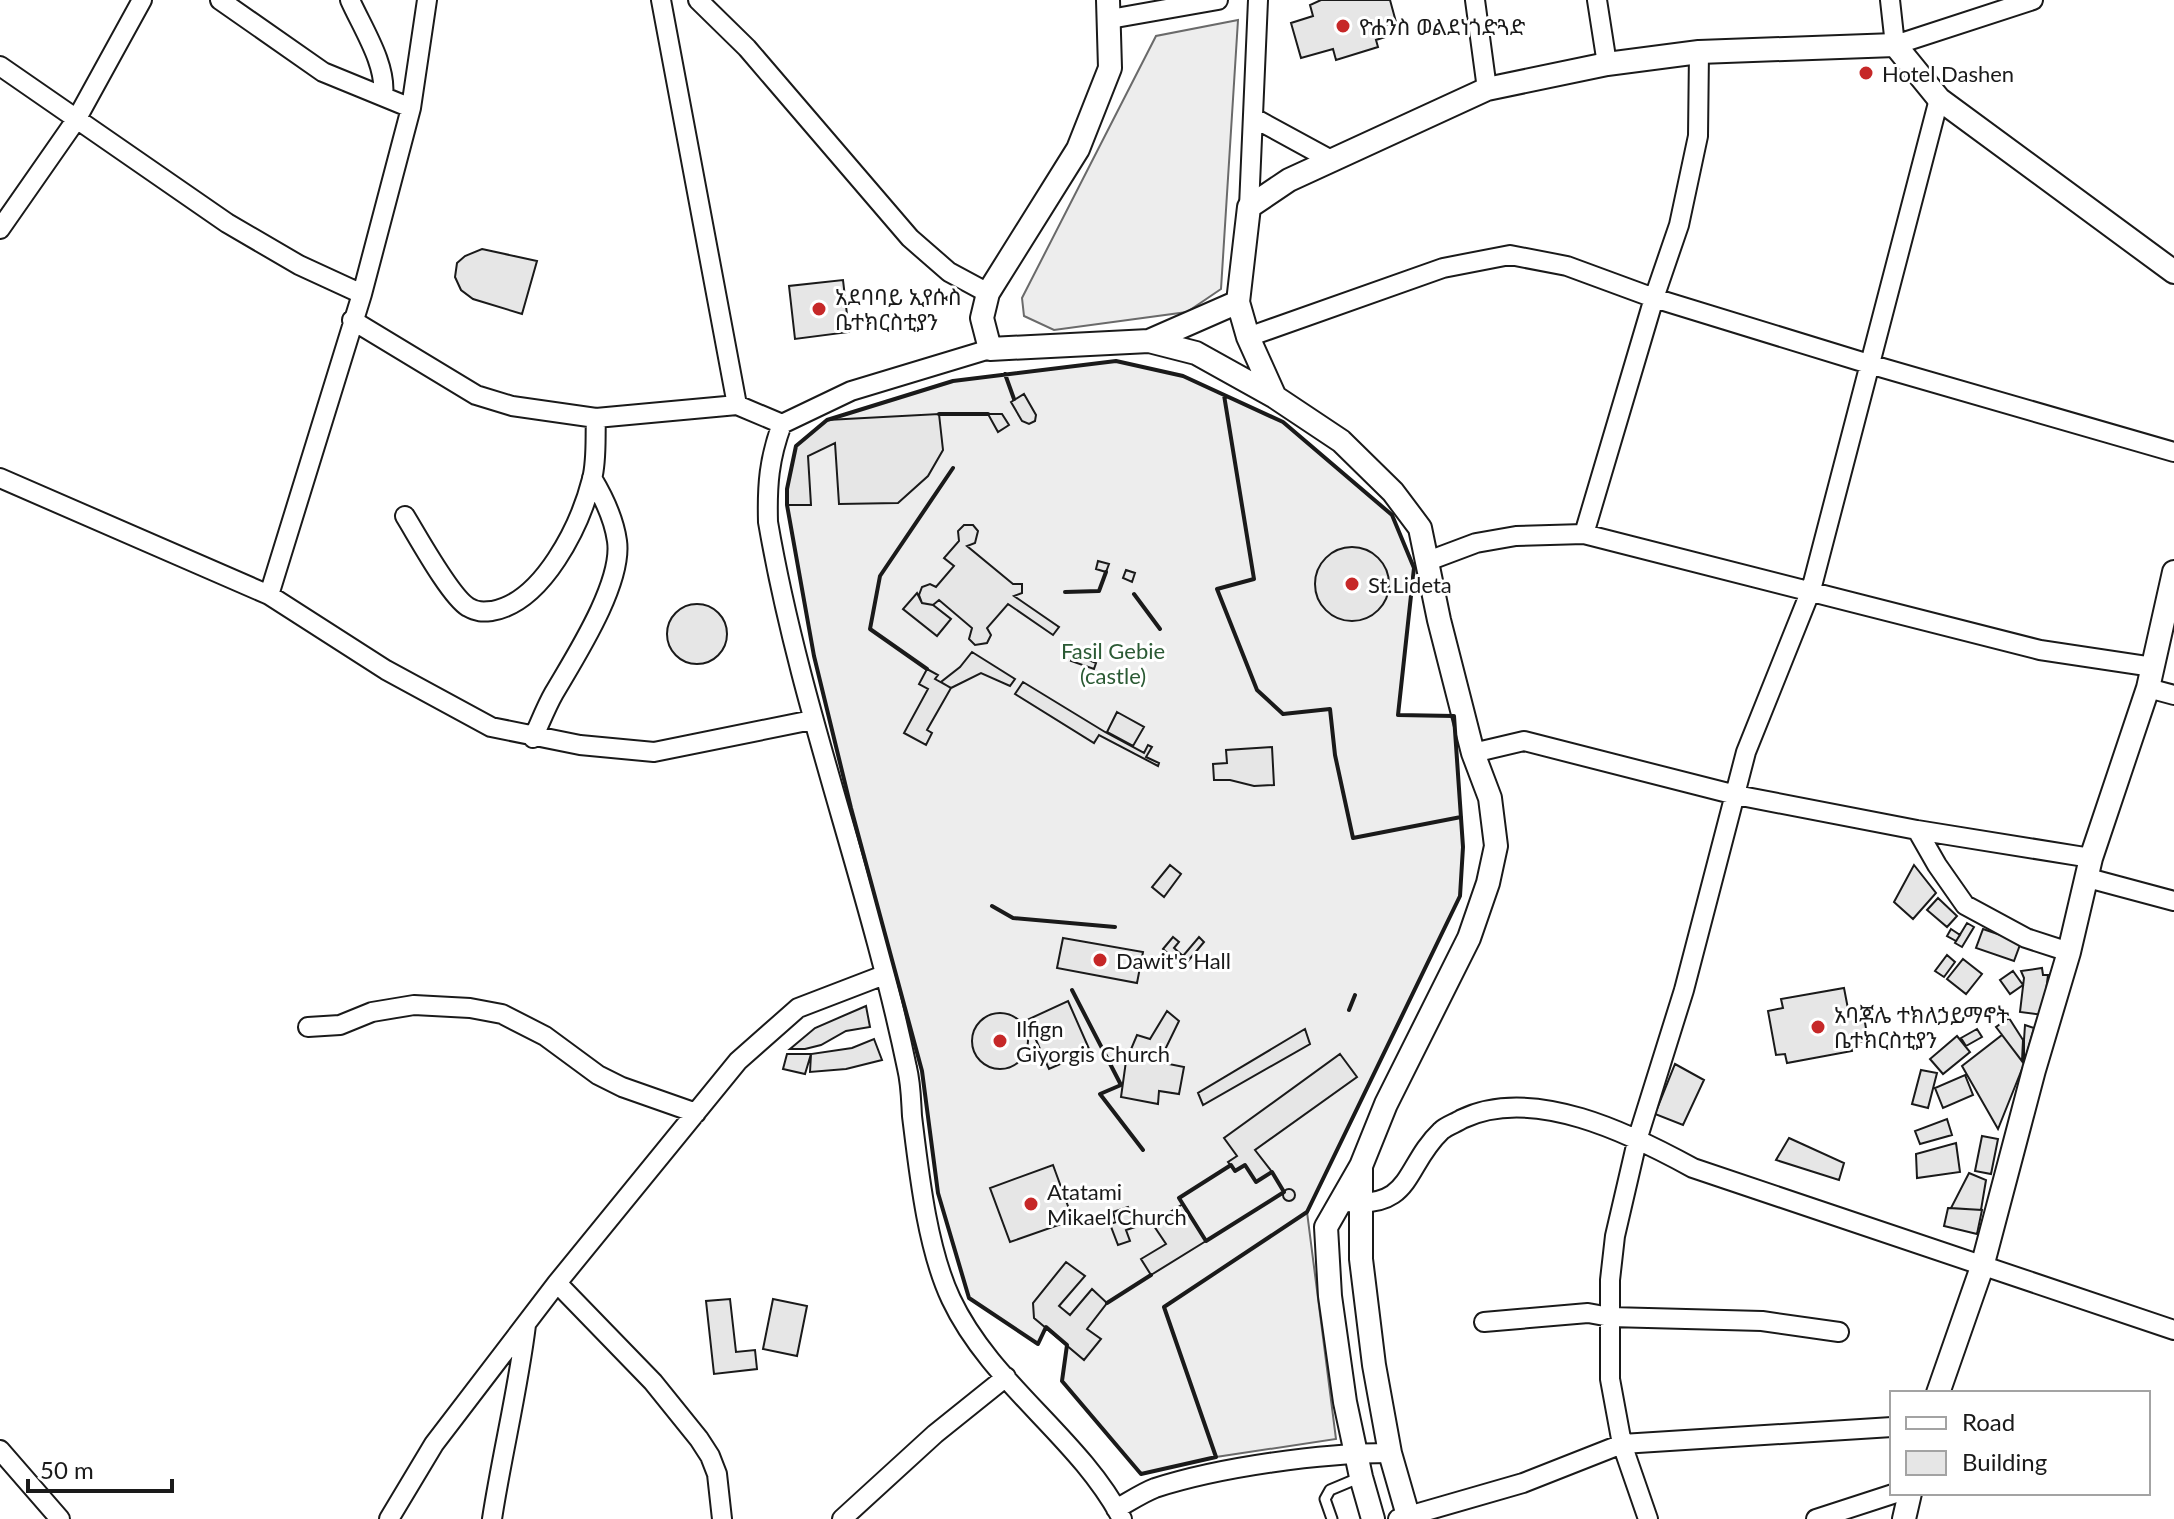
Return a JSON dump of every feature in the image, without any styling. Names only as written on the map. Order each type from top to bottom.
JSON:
[{"type":"street","points":[[0,229],[76,120],[142,0]]},
{"type":"street","points":[[220,0],[323,72],[411,108]]},
{"type":"street","points":[[350,0],[381,70],[385,83],[383,96]]},
{"type":"street","points":[[269,595],[362,294],[411,108],[427,0]]},
{"type":"street","points":[[661,0],[737,405]]},
{"type":"street","points":[[698,0],[747,48],[910,238],[949,272],[988,293]]},
{"type":"street","points":[[990,349],[982,318],[988,293],[1078,149],[1110,68],[1109,10],[1218,0]]},
{"type":"street","points":[[1258,0],[1249,207],[1238,302],[1248,337],[1275,397]]},
{"type":"street","points":[[1475,0],[1487,89]]},
{"type":"street","points":[[1597,0],[1607,64]]},
{"type":"street","points":[[1890,0],[1895,45],[1939,99],[2174,272]]},
{"type":"street","points":[[1249,207],[1289,180],[1487,89],[1607,64],[1699,52],[1895,45],[2033,0]]},
{"type":"street","points":[[1584,534],[1654,298],[1679,225],[1698,136],[1699,52]]},
{"type":"street","points":[[0,66],[227,223],[299,265],[362,294]]},
{"type":"street","points":[[1648,1519],[1622,1444],[1610,1379],[1610,1280],[1615,1236],[1638,1137],[1684,990],[1746,752],[1811,590],[1939,99]]},
{"type":"street","points":[[1254,118],[1331,160]]},
{"type":"street","points":[[1248,337],[1443,268],[1510,255],[1567,266],[1654,298],[1869,364],[2174,452]]},
{"type":"street","points":[[1149,341],[1238,302]]},
{"type":"street","points":[[352,320],[476,395],[512,406],[596,418],[737,405],[782,424]]},
{"type":"street","points":[[1373,1519],[1361,1477],[1356,1453],[1345,1402],[1330,1296],[1326,1227],[1350,1202],[1386,1104],[1469,938],[1488,883],[1496,846],[1490,798],[1473,753],[1439,620],[1420,528],[1393,492],[1341,441],[1275,397],[1196,353],[1149,341],[990,349],[851,391],[782,424],[771,454],[768,522],[812,720],[850,845],[908,1071],[922,1191],[935,1249],[951,1299],[1006,1377],[1083,1464],[1119,1514],[1151,1489],[1188,1479],[1356,1453],[1390,1453]]},
{"type":"street","points":[[405,516],[461,602],[481,613],[518,602],[531,592],[549,569],[567,539],[592,478],[596,418]]},
{"type":"street","points":[[0,478],[269,595],[386,670],[491,727],[533,738],[604,749],[654,752],[812,720]]},
{"type":"street","points":[[533,738],[585,641],[614,569],[615,532],[592,478]]},
{"type":"street","points":[[1428,561],[1476,543],[1516,536],[1584,534],[2151,678],[2174,695]]},
{"type":"street","points":[[1939,1391],[1982,1267],[2069,952],[2089,868],[2151,678],[2174,572]]},
{"type":"street","points":[[1473,753],[1524,741],[1736,795],[2089,868],[2174,901]]},
{"type":"street","points":[[1917,830],[1965,905],[2026,938],[2069,952]]},
{"type":"street","points":[[389,1519],[434,1444],[557,1283],[738,1061],[798,1008],[884,975]]},
{"type":"street","points":[[308,1027],[340,1025],[372,1012],[414,1005],[470,1008],[502,1014],[545,1036],[598,1075],[622,1087],[696,1113]]},
{"type":"street","points":[[1350,1202],[1376,1203],[1394,1195],[1442,1129],[1476,1113],[1509,1108],[1556,1111],[1638,1137],[1693,1168],[2174,1330]]},
{"type":"street","points":[[1350,1202],[1361,1259],[1381,1413],[1405,1518],[1523,1483],[1622,1444],[1890,1427]]},
{"type":"street","points":[[557,1283],[653,1382],[699,1439],[717,1474],[722,1519]]},
{"type":"street","points":[[1330,1296],[1365,1293]]},
{"type":"street","points":[[1484,1322],[1588,1313],[1610,1317],[1762,1321],[1839,1332]]},
{"type":"street","points":[[492,1519],[502,1454],[519,1383],[527,1323]]},
{"type":"street","points":[[842,1519],[935,1434],[1006,1377]]},
{"type":"street","points":[[0,1450],[60,1519]]},
{"type":"street","points":[[1816,1519],[1890,1495]]},
{"type":"street","points":[[1904,1519],[1910,1495]]},
{"type":"lane","points":[[1332,1519],[1325,1499],[1330,1490],[1361,1477]]},
{"type":"shaded area","points":[[1238,20],[1221,289],[1187,312],[1054,330],[1024,316],[1022,298],[1156,36]]},
{"type":"shaded area","name":"Fasil Gebie (castle)","points":[[1116,361],[1183,376],[1283,422],[1392,515],[1414,568],[1398,715],[1454,716],[1463,847],[1460,896],[1307,1212],[1336,1439],[1216,1457],[1141,1474],[1062,1381],[1067,1345],[1046,1328],[1038,1344],[969,1298],[938,1193],[922,1071],[851,808],[814,656],[787,505],[787,489],[796,446],[827,420],[953,381]]},
{"type":"building","points":[[1321,0],[1390,0],[1396,22],[1382,26],[1385,37],[1376,40],[1378,47],[1336,60],[1333,49],[1301,58],[1291,23],[1313,16],[1310,5]]},
{"type":"building","points":[[482,249],[537,261],[522,314],[473,299],[461,290],[455,277],[457,263]]},
{"type":"building","name":"አደባባይ ኢየሱስ ቤተክርስቲያን","points":[[843,280],[849,332],[795,339],[789,286]]},
{"type":"building","points":[[1024,394],[1036,415],[1035,421],[1029,424],[1022,421],[1011,402]]},
{"type":"building","points":[[939,414],[943,450],[928,476],[898,503],[839,504],[835,443],[808,456],[811,505],[787,505],[787,489],[796,446],[827,420]]},
{"type":"building","points":[[988,414],[1002,414],[1009,425],[998,432]]},
{"type":"building","points":[[964,525],[973,525],[978,531],[975,543],[967,546],[1013,584],[1022,584],[1022,593],[1014,596],[1059,627],[1053,635],[1008,604],[987,628],[991,635],[987,643],[975,645],[969,639],[972,628],[939,600],[933,605],[922,603],[919,595],[922,587],[930,584],[936,587],[954,566],[944,558],[959,541],[958,531]]},
{"type":"building","name":"St.Lideta","points":[[1352,547],[1366,550],[1378,558],[1386,570],[1389,584],[1386,598],[1378,610],[1366,618],[1352,621],[1338,618],[1326,610],[1318,598],[1315,584],[1318,570],[1326,558],[1338,550]]},
{"type":"building","points":[[1098,561],[1109,564],[1106,572],[1096,569]]},
{"type":"building","points":[[1126,570],[1135,573],[1132,582],[1123,578]]},
{"type":"building","points":[[917,593],[922,603],[933,605],[951,619],[937,636],[903,609]]},
{"type":"building","points":[[697,604],[708,606],[718,613],[725,623],[725,645],[718,655],[708,662],[697,664],[686,662],[676,655],[669,645],[667,634],[669,623],[676,613],[686,606]]},
{"type":"building","points":[[972,652],[1015,679],[1010,686],[981,673],[951,688],[941,682],[960,667]]},
{"type":"building","points":[[1074,654],[1096,663],[1094,669],[1071,661]]},
{"type":"building","points":[[927,669],[938,675],[935,679],[951,688],[927,730],[932,733],[926,745],[904,733],[928,689],[919,684]]},
{"type":"building","points":[[1023,682],[1144,753],[1148,745],[1152,747],[1146,757],[1159,763],[1158,766],[1099,735],[1094,743],[1015,694]]},
{"type":"building","points":[[1117,712],[1144,727],[1133,746],[1107,732]]},
{"type":"building","points":[[1272,747],[1274,785],[1254,786],[1214,780],[1213,764],[1227,763],[1226,750]]},
{"type":"building","points":[[1170,865],[1181,874],[1164,897],[1152,887]]},
{"type":"building","points":[[1914,865],[1936,893],[1913,919],[1894,902]]},
{"type":"building","points":[[1938,898],[1957,916],[1947,927],[1927,910]]},
{"type":"building","points":[[1967,923],[1974,927],[1962,947],[1955,943]]},
{"type":"building","points":[[1951,929],[1960,935],[1956,941],[1947,936]]},
{"type":"building","points":[[1983,929],[2021,942],[2014,961],[1976,948]]},
{"type":"building","points":[[1173,937],[1179,942],[1174,948],[1183,956],[1199,937],[1204,942],[1183,967],[1163,949]]},
{"type":"building","name":"Dawit's Hall","points":[[1063,938],[1143,952],[1137,983],[1057,968]]},
{"type":"building","points":[[1947,955],[1955,962],[1944,977],[1935,971]]},
{"type":"building","points":[[1963,959],[1982,974],[1966,994],[1947,979]]},
{"type":"building","points":[[2042,968],[2043,975],[2048,975],[2043,1015],[2020,1012],[2024,978],[2021,971]]},
{"type":"building","points":[[2013,971],[2023,985],[2010,994],[2000,980]]},
{"type":"building","name":"አባጃሌ ተክለኃይማኖት ቤተክርስቲያን","points":[[1844,988],[1849,1014],[1863,1011],[1868,1040],[1851,1044],[1852,1051],[1787,1063],[1785,1054],[1776,1055],[1768,1011],[1783,1008],[1781,999]]},
{"type":"building","points":[[1068,1001],[1090,1051],[1049,1069],[1027,1020]]},
{"type":"building","points":[[866,1006],[870,1027],[846,1031],[821,1045],[790,1049],[815,1028]]},
{"type":"building","points":[[1167,1011],[1179,1021],[1159,1062],[1184,1067],[1179,1094],[1159,1091],[1158,1104],[1121,1097],[1126,1061],[1137,1035],[1150,1039]]},
{"type":"building","name":"Ilfign Giyorgis Church","points":[[1000,1013],[1020,1021],[1028,1041],[1020,1061],[1000,1069],[980,1061],[972,1041],[980,1021]]},
{"type":"building","points":[[2009,1018],[2023,1040],[2022,1061],[1996,1027]]},
{"type":"building","points":[[2025,1025],[2034,1028],[2024,1064],[2024,1040]]},
{"type":"building","points":[[1305,1029],[1310,1044],[1203,1105],[1198,1093]]},
{"type":"building","points":[[1977,1029],[1982,1037],[1966,1046],[1961,1038]]},
{"type":"building","points":[[2002,1035],[2024,1064],[1998,1129],[1962,1066]]},
{"type":"building","points":[[1957,1036],[1970,1052],[1943,1074],[1930,1059]]},
{"type":"building","points":[[874,1039],[882,1060],[846,1069],[810,1072],[811,1054],[852,1048]]},
{"type":"building","points":[[787,1054],[811,1054],[805,1074],[783,1069]]},
{"type":"building","points":[[1340,1054],[1357,1077],[1255,1150],[1272,1172],[1256,1182],[1245,1165],[1235,1171],[1228,1162],[1237,1156],[1224,1138]]},
{"type":"building","points":[[1675,1064],[1704,1080],[1683,1125],[1655,1114]]},
{"type":"building","points":[[1921,1070],[1937,1073],[1928,1108],[1912,1104]]},
{"type":"building","points":[[1965,1075],[1973,1095],[1943,1108],[1935,1088]]},
{"type":"building","points":[[1947,1119],[1952,1135],[1920,1144],[1915,1131]]},
{"type":"building","points":[[1982,1136],[1998,1139],[1991,1174],[1975,1171]]},
{"type":"building","points":[[1789,1138],[1844,1163],[1839,1180],[1776,1160]]},
{"type":"building","points":[[1956,1143],[1960,1172],[1917,1178],[1916,1154]]},
{"type":"building","name":"Atatami Mikael Church","points":[[1053,1165],[1073,1220],[1010,1242],[990,1188]]},
{"type":"building","points":[[1969,1173],[1986,1180],[1981,1210],[1951,1208]]},
{"type":"building","points":[[1289,1189],[1295,1195],[1289,1201],[1283,1195]]},
{"type":"building","points":[[1183,1204],[1206,1241],[1151,1275],[1141,1259],[1166,1244],[1152,1223]]},
{"type":"building","points":[[1128,1207],[1135,1227],[1126,1230],[1130,1241],[1118,1245],[1110,1224],[1116,1222],[1113,1212]]},
{"type":"building","points":[[1948,1208],[1982,1210],[1977,1234],[1944,1226]]},
{"type":"building","points":[[1066,1262],[1085,1276],[1059,1306],[1070,1315],[1092,1289],[1107,1303],[1087,1329],[1101,1339],[1084,1360],[1034,1318],[1033,1303]]},
{"type":"building","points":[[730,1299],[736,1352],[755,1350],[757,1369],[714,1374],[706,1301]]},
{"type":"building","points":[[773,1299],[807,1306],[797,1356],[763,1349]]},
{"type":"wall","points":[[1116,361],[1183,376],[1283,422],[1392,515],[1414,568],[1398,715],[1454,716],[1463,847],[1460,896],[1307,1212],[1164,1307],[1216,1457],[1141,1474],[1062,1381],[1067,1345],[1046,1327],[1038,1344],[969,1298],[938,1193],[922,1071],[851,808],[814,656],[787,505],[787,489],[796,446],[827,420],[953,381],[1116,361]]},
{"type":"wall","points":[[1005,374],[1014,399]]},
{"type":"wall","points":[[1224,395],[1254,579],[1217,589],[1257,690],[1283,714],[1330,709],[1335,755],[1353,838],[1461,817]]},
{"type":"wall","points":[[939,414],[988,414]]},
{"type":"wall","points":[[927,669],[870,629],[880,576],[953,468]]},
{"type":"wall","points":[[1065,592],[1099,591],[1106,572]]},
{"type":"wall","points":[[1134,594],[1160,629]]},
{"type":"wall","points":[[992,906],[1013,918],[1115,927]]},
{"type":"wall","points":[[1072,990],[1121,1085],[1100,1094],[1143,1150]]},
{"type":"wall","points":[[1349,1010],[1355,995]]},
{"type":"wall","points":[[1231,1165],[1235,1171],[1245,1165],[1256,1182],[1272,1172],[1284,1192],[1206,1241],[1179,1198],[1231,1165]]},
{"type":"wall","points":[[1107,1303],[1151,1275]]},
{"type":"place","name":"ዮሐንስ ወልደነጎድጓድ","points":[[1343,26]]},
{"type":"place","name":"Hotel Dashen","points":[[1866,73]]},
{"type":"place","name":"አደባባይ ኢየሱስ ቤተክርስቲያን","points":[[819,309]]},
{"type":"place","name":"St.Lideta","points":[[1352,584]]},
{"type":"place","name":"Dawit's Hall","points":[[1100,960]]},
{"type":"place","name":"አባጃሌ ተክለኃይማኖት ቤተክርስቲያን","points":[[1818,1027]]},
{"type":"place","name":"Ilfign Giyorgis Church","points":[[1000,1041]]},
{"type":"place","name":"Atatami Mikael Church","points":[[1031,1204]]}]
